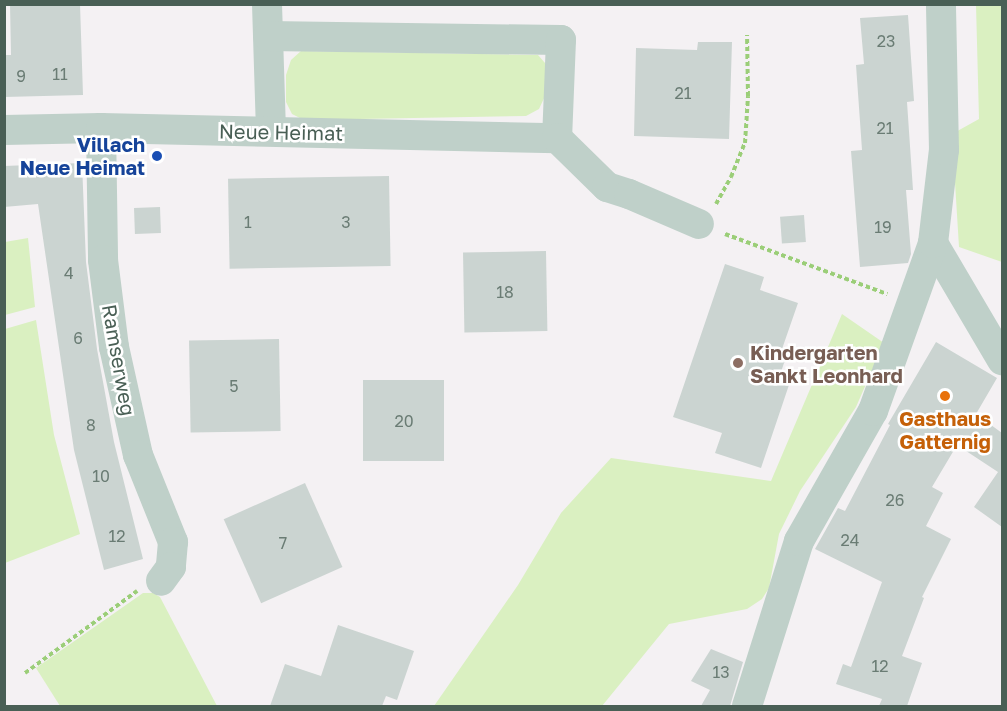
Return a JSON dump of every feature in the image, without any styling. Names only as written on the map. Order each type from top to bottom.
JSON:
[{"type":"street","points":[[267,4],[271,131]]},
{"type":"street","points":[[754,705],[799,541],[873,411],[933,243],[944,150],[941,4]]},
{"type":"street","points":[[268,36],[561,40],[557,138],[607,188],[629,194],[699,224]]},
{"type":"street","name":"Neue Heimat","points":[[4,130],[101,128],[557,138]]},
{"type":"street","name":"Ramserweg","points":[[101,128],[103,261],[114,347],[138,455],[173,542],[171,567],[161,581]]},
{"type":"street","points":[[933,243],[1002,360]]},
{"type":"path","points":[[747,35],[748,96],[744,143],[720,196],[699,224],[913,303]]},
{"type":"path","points":[[25,672],[148,582],[161,581]]},
{"type":"green space","points":[[976,5],[1002,5],[1002,262],[959,247],[952,134],[979,119]]},
{"type":"green space","points":[[301,51],[538,55],[545,63],[546,94],[539,109],[526,116],[304,120],[292,114],[286,102],[286,75],[291,60]]},
{"type":"green space","points":[[28,238],[35,307],[5,315],[5,242]]},
{"type":"green space","points":[[842,314],[884,343],[856,407],[800,491],[779,534],[769,588],[762,599],[747,609],[669,624],[602,706],[434,706],[518,585],[561,513],[611,458],[771,481]]},
{"type":"green space","points":[[36,320],[54,435],[80,534],[5,563],[5,329]]},
{"type":"green space","points":[[143,593],[153,593],[160,597],[217,706],[60,706],[36,668]]},
{"type":"building","points":[[10,4],[80,4],[83,95],[4,97],[4,55],[11,55]]},
{"type":"building","points":[[908,15],[914,101],[907,102],[913,190],[906,190],[911,254],[908,263],[860,267],[851,151],[862,150],[856,65],[864,64],[860,18]]},
{"type":"building","points":[[698,42],[732,42],[729,139],[634,136],[636,48],[697,50]]},
{"type":"building","points":[[82,163],[86,262],[97,349],[114,442],[143,559],[104,570],[74,450],[38,204],[4,207],[4,166]]},
{"type":"building","points":[[389,176],[391,266],[230,269],[228,179]]},
{"type":"building","points":[[160,207],[161,233],[135,234],[134,208]]},
{"type":"building","points":[[804,215],[806,242],[782,244],[780,217]]},
{"type":"building","points":[[546,251],[547,331],[464,332],[463,252]]},
{"type":"building","name":"Kindergarten Sankt Leonhard","points":[[725,264],[764,277],[760,290],[798,303],[782,349],[788,351],[780,375],[791,379],[761,468],[715,453],[722,433],[673,417]]},
{"type":"building","points":[[279,339],[281,431],[191,433],[189,341]]},
{"type":"building","points":[[936,342],[997,378],[976,414],[1002,433],[1002,527],[974,507],[998,472],[957,445],[932,487],[943,493],[926,526],[951,539],[922,597],[924,598],[902,656],[922,663],[907,706],[879,706],[882,699],[836,684],[843,664],[851,667],[882,582],[815,549],[838,508],[845,511],[890,425],[888,424]]},
{"type":"building","points":[[363,380],[444,380],[444,461],[363,461]]},
{"type":"building","points":[[305,483],[342,567],[261,603],[224,519]]},
{"type":"building","points":[[338,625],[414,651],[397,700],[386,696],[382,706],[270,706],[285,664],[321,676]]},
{"type":"building","points":[[711,649],[743,662],[730,706],[701,706],[710,690],[691,681]]},
{"type":"place","name":"Villach Neue Heimat","points":[[157,156]]},
{"type":"place","name":"Kindergarten Sankt Leonhard","points":[[738,363]]},
{"type":"place","name":"Gasthaus Gatternig","points":[[945,396]]}]
